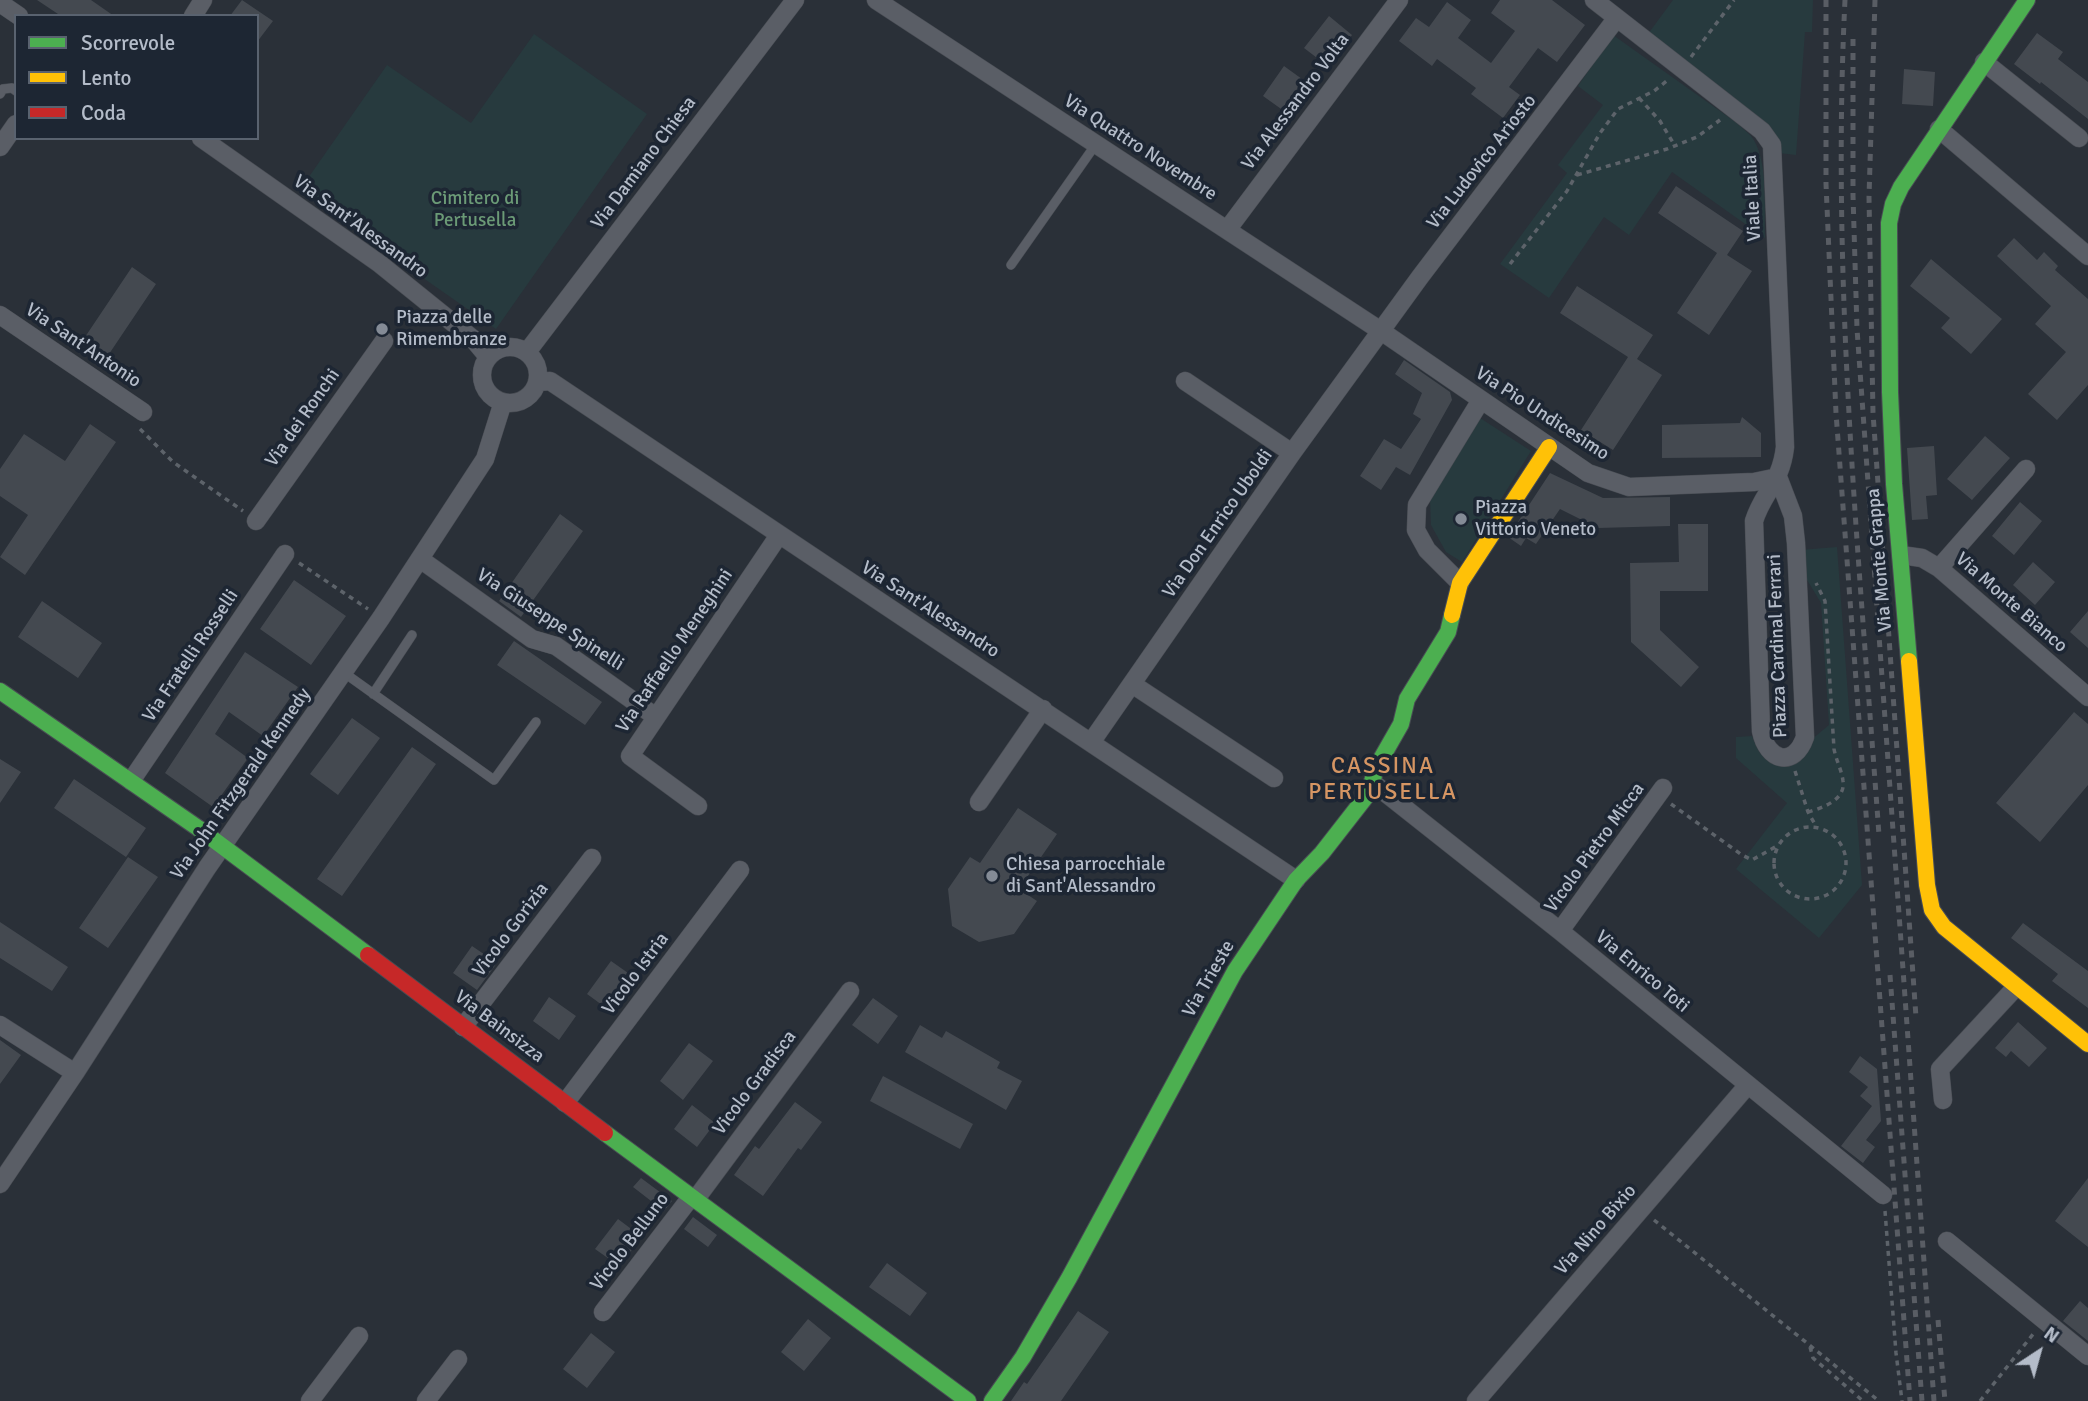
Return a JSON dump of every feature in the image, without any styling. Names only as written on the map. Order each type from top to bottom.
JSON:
[{"type":"street","name":"Via Damiano Chiesa","points":[[527,352],[795,0]]},
{"type":"street","name":"Via Quattro Novembre","points":[[876,0],[1381,331]]},
{"type":"street","name":"Via Alessandro Volta","points":[[1227,230],[1399,0]]},
{"type":"street","name":"Viale Italia","points":[[1594,0],[1762,131],[1772,145],[1785,447],[1778,477]]},
{"type":"street","name":"Via Monte Grappa","points":[[2016,987],[1944,927],[1932,911],[1927,885],[1891,405],[1888,264],[1889,223],[1893,204],[1901,187],[2026,0]]},
{"type":"street","points":[[0,4],[16,14]]},
{"type":"street","name":"Via Ludovico Ariosto","points":[[1381,331],[1616,19]]},
{"type":"street","points":[[1984,62],[2079,138]]},
{"type":"street","points":[[0,147],[14,127]]},
{"type":"street","points":[[1939,129],[2088,256]]},
{"type":"street","name":"Via Sant'Alessandro","points":[[204,140],[380,264],[473,339],[488,357]]},
{"type":"street","name":"Via Sant'Antonio","points":[[0,315],[139,419]]},
{"type":"street","name":"Via Pio Undicesimo","points":[[1381,331],[1588,473],[1629,487],[1754,482],[1778,477]]},
{"type":"street","name":"Via Don Enrico Uboldi","points":[[1092,741],[1292,453],[1381,331]]},
{"type":"street","name":"Via dei Ronchi","points":[[256,520],[384,341]]},
{"type":"street","points":[[504,347],[518,347],[527,352],[536,363],[537,382],[527,397],[518,402],[503,402],[489,394],[484,385],[482,367],[488,357],[495,350],[504,347]]},
{"type":"street","name":"Via Sant'Alessandro","points":[[537,382],[550,381],[1092,741],[1296,880]]},
{"type":"street","points":[[1185,381],[1292,453]]},
{"type":"street","points":[[1481,400],[1417,505],[1416,530],[1427,550],[1460,583],[1549,447]]},
{"type":"street","name":"Via John Fitzgerald Kennedy","points":[[0,1184],[222,846],[381,618],[485,459],[503,402]]},
{"type":"street","points":[[1939,568],[2026,469]]},
{"type":"street","name":"Piazza Cardinal Ferrari","points":[[1778,477],[1793,516],[1797,543],[1805,737],[1802,747],[1793,755],[1781,757],[1770,753],[1763,743],[1761,731],[1754,521],[1760,505],[1778,477]]},
{"type":"street","name":"Via Raffaello Meneghini","points":[[698,806],[630,756],[779,535]]},
{"type":"street","name":"Via Fratelli Rosselli","points":[[131,781],[285,554]]},
{"type":"street","name":"Via Monte Bianco","points":[[1901,555],[1922,558],[1939,568],[2088,697]]},
{"type":"street","name":"Via Giuseppe Spinelli","points":[[420,559],[532,639],[556,646],[656,717]]},
{"type":"street","name":"Via Trieste","points":[[992,1401],[1023,1357],[1069,1278],[1235,971],[1296,880],[1322,853],[1368,794],[1377,766],[1401,724],[1407,699],[1448,632],[1460,583]]},
{"type":"street","points":[[1132,684],[1274,778]]},
{"type":"street","name":"Via Bainsizza","points":[[0,691],[222,846],[968,1401]]},
{"type":"street","points":[[979,802],[1043,709]]},
{"type":"street","name":"Via Enrico Toti","points":[[1373,783],[1560,931],[1883,1195]]},
{"type":"street","name":"Vicolo Pietro Micca","points":[[1560,931],[1660,792]]},
{"type":"street","name":"Vicolo Gorizia","points":[[463,1027],[592,858]]},
{"type":"street","name":"Vicolo Istria","points":[[565,1103],[740,870]]},
{"type":"street","points":[[1943,1100],[1940,1069],[2016,987],[2088,1044]]},
{"type":"street","name":"Vicolo Gradisca","points":[[693,1199],[850,991]]},
{"type":"street","points":[[0,1025],[75,1073]]},
{"type":"street","name":"Via Nino Bixio","points":[[1476,1401],[1747,1086]]},
{"type":"street","name":"Vicolo Belluno","points":[[603,1312],[693,1199]]},
{"type":"street","points":[[1947,1241],[2088,1356]]},
{"type":"street","points":[[310,1401],[359,1336]]},
{"type":"street","points":[[426,1401],[458,1359]]},
{"type":"lane","points":[[1011,265],[1096,144]]},
{"type":"lane","points":[[373,694],[412,635]]},
{"type":"lane","points":[[343,672],[494,780],[536,722]]},
{"type":"path","points":[[1510,264],[1567,191],[1618,109],[1654,91],[1682,68],[1734,0]]},
{"type":"path","points":[[1639,98],[1660,121],[1675,146]]},
{"type":"path","points":[[1577,175],[1675,146],[1697,137],[1721,119]]},
{"type":"path","points":[[139,419],[146,433],[173,462],[256,520]]},
{"type":"path","points":[[285,554],[381,618]]},
{"type":"path","points":[[1808,812],[1825,807],[1838,797],[1843,788],[1834,749],[1825,601],[1815,582]]},
{"type":"path","points":[[1793,762],[1808,812],[1817,828]]},
{"type":"path","points":[[1660,792],[1752,860],[1777,846],[1785,836],[1798,829],[1817,828],[1834,837],[1844,853],[1844,875],[1838,886],[1826,895],[1810,899],[1798,897],[1780,883],[1773,864],[1777,846]]},
{"type":"path","points":[[1883,1195],[1902,1401]]},
{"type":"path","points":[[1641,1210],[1879,1401]]},
{"type":"path","points":[[1980,1401],[2044,1320]]},
{"type":"path","points":[[1810,1345],[1813,1358],[1863,1401]]},
{"type":"green space","points":[[1673,0],[1813,0],[1812,32],[1805,32],[1796,155],[1779,153],[1648,34]]},
{"type":"green space","name":"Cimitero di Pertusella","points":[[534,34],[647,114],[496,329],[299,191],[387,65],[471,123]]},
{"type":"green space","points":[[1613,35],[1751,136],[1757,146],[1763,171],[1765,238],[1672,172],[1629,235],[1604,217],[1549,298],[1500,264],[1567,173],[1558,165],[1603,105],[1578,86]]},
{"type":"green space","points":[[1480,418],[1531,451],[1462,562],[1446,552],[1431,525],[1430,498]]},
{"type":"green space","points":[[1837,547],[1862,885],[1819,938],[1736,869],[1787,803],[1736,758],[1736,737],[1752,736],[1762,755],[1781,765],[1829,725],[1821,603],[1801,570],[1800,550]]},
{"type":"building","points":[[37,0],[91,0],[111,14],[58,14]]},
{"type":"building","points":[[242,0],[273,21],[259,39],[259,14],[232,14]]},
{"type":"building","points":[[1500,0],[1552,0],[1585,25],[1557,62],[1538,48],[1509,87],[1520,95],[1503,118],[1471,94],[1476,88],[1437,59],[1432,66],[1399,41],[1416,18],[1429,27],[1447,2],[1471,20],[1458,38],[1491,63],[1515,31],[1491,13]]},
{"type":"building","points":[[1329,16],[1352,35],[1330,64],[1325,64],[1304,48]]},
{"type":"building","points":[[2037,33],[2063,52],[2058,59],[2088,82],[2088,119],[2014,64]]},
{"type":"building","points":[[1284,66],[1313,87],[1291,116],[1263,96]]},
{"type":"building","points":[[1904,69],[1935,72],[1933,106],[1902,104]]},
{"type":"building","points":[[1676,186],[1743,231],[1727,255],[1752,271],[1709,335],[1677,313],[1717,253],[1658,213]]},
{"type":"building","points":[[2014,238],[2037,260],[2044,252],[2058,266],[2055,270],[2088,299],[2088,385],[2057,420],[2028,394],[2066,352],[2035,324],[2051,306],[1997,256]]},
{"type":"building","points":[[1931,259],[2002,319],[1971,354],[1941,328],[1950,318],[1910,286]]},
{"type":"building","points":[[132,267],[156,284],[107,357],[83,340]]},
{"type":"building","points":[[1577,286],[1653,335],[1637,359],[1662,375],[1613,450],[1581,430],[1628,357],[1560,313]]},
{"type":"building","points":[[1404,360],[1450,392],[1452,400],[1410,475],[1396,467],[1381,490],[1360,476],[1384,439],[1401,449],[1421,419],[1413,414],[1422,393],[1395,374]]},
{"type":"building","points":[[1742,417],[1761,433],[1761,457],[1662,458],[1662,425],[1740,423]]},
{"type":"building","points":[[90,424],[116,442],[25,575],[0,557],[28,515],[0,496],[0,469],[24,434],[65,461]]},
{"type":"building","points":[[1985,436],[2010,458],[1972,500],[1947,479]]},
{"type":"building","points":[[1934,446],[1937,495],[1926,496],[1928,519],[1912,520],[1907,448]]},
{"type":"building","points":[[1550,473],[1603,498],[1670,497],[1670,526],[1598,528],[1560,509],[1536,544],[1526,538],[1521,546],[1508,537]]},
{"type":"building","points":[[2020,502],[2042,521],[2014,555],[1992,536]]},
{"type":"building","points":[[560,514],[583,531],[521,617],[499,601]]},
{"type":"building","points":[[1678,524],[1708,524],[1708,591],[1660,591],[1660,630],[1699,667],[1681,687],[1631,642],[1630,563],[1679,562]]},
{"type":"building","points":[[2033,562],[2055,582],[2035,605],[2013,585]]},
{"type":"building","points":[[294,580],[346,616],[311,665],[260,629]]},
{"type":"building","points":[[42,601],[102,643],[78,678],[18,637]]},
{"type":"building","points":[[2088,611],[2088,648],[2070,632]]},
{"type":"building","points":[[514,641],[602,702],[585,725],[497,665]]},
{"type":"building","points":[[245,652],[298,687],[263,736],[229,712],[215,734],[248,758],[213,807],[165,773]]},
{"type":"building","points":[[2074,712],[2088,724],[2088,785],[2040,842],[1996,803]]},
{"type":"building","points":[[352,718],[380,738],[338,795],[310,774]]},
{"type":"building","points":[[412,747],[436,764],[342,896],[317,879]]},
{"type":"building","points":[[0,759],[21,772],[0,803]]},
{"type":"building","points":[[74,779],[146,828],[126,857],[54,808]]},
{"type":"building","name":"Chiesa parrocchiale di Sant'Alessandro","points":[[1018,808],[1057,834],[1019,889],[1037,901],[1014,934],[979,942],[952,926],[948,889],[970,857],[980,863]]},
{"type":"building","points":[[128,857],[158,877],[108,948],[79,928]]},
{"type":"building","points":[[0,922],[68,967],[52,991],[0,958]]},
{"type":"building","points":[[2023,923],[2088,971],[2088,1008],[2052,981],[2058,974],[2011,938]]},
{"type":"building","points":[[472,946],[497,963],[477,990],[453,973]]},
{"type":"building","points":[[611,961],[638,980],[613,1013],[587,994]]},
{"type":"building","points":[[549,997],[576,1016],[559,1040],[533,1021]]},
{"type":"building","points":[[873,998],[898,1016],[878,1044],[852,1025]]},
{"type":"building","points":[[2018,1022],[2047,1048],[2029,1067],[2011,1051],[2006,1057],[1995,1048]]},
{"type":"building","points":[[920,1025],[942,1038],[946,1031],[1000,1062],[997,1068],[1022,1081],[1006,1110],[905,1052]]},
{"type":"building","points":[[0,1040],[21,1055],[0,1084]]},
{"type":"building","points":[[689,1043],[713,1061],[683,1100],[660,1081]]},
{"type":"building","points":[[1860,1056],[1877,1069],[1881,1121],[1866,1140],[1875,1147],[1863,1163],[1841,1146],[1872,1106],[1860,1096],[1868,1087],[1849,1072]]},
{"type":"building","points":[[883,1076],[973,1124],[960,1149],[870,1101]]},
{"type":"building","points":[[795,1102],[822,1122],[801,1150],[798,1148],[763,1196],[734,1175],[755,1146],[759,1149]]},
{"type":"building","points":[[692,1105],[715,1123],[697,1147],[674,1129]]},
{"type":"building","points":[[641,1178],[672,1201],[664,1211],[633,1187]]},
{"type":"building","points":[[2088,1178],[2088,1247],[2055,1221]]},
{"type":"building","points":[[693,1217],[717,1235],[708,1247],[684,1229]]},
{"type":"building","points":[[618,1219],[642,1237],[619,1266],[595,1249]]},
{"type":"building","points":[[887,1263],[927,1293],[910,1316],[869,1287]]},
{"type":"building","points":[[2080,1301],[2088,1308],[2088,1341],[2063,1321]]},
{"type":"building","points":[[1078,1311],[1109,1332],[1061,1401],[1011,1401],[1024,1382],[1027,1384]]},
{"type":"building","points":[[808,1319],[831,1338],[804,1371],[781,1352]]},
{"type":"building","points":[[591,1333],[615,1352],[587,1388],[563,1369]]},
{"type":"railway","points":[[1826,0],[1826,184],[1836,413],[1910,1401]]},
{"type":"railway","points":[[1845,0],[1842,105],[1844,314],[1879,835]]},
{"type":"railway","points":[[1875,0],[1869,197],[1873,413],[1916,1017]]},
{"type":"railway","points":[[1853,39],[1853,195],[1857,329],[1934,1401]]},
{"type":"railway","points":[[1890,975],[1922,1401]]},
{"type":"railway","points":[[1938,1320],[1945,1401]]},
{"type":"traffic: fast","points":[[1909,661],[1894,484],[1890,392],[1889,223],[1893,204],[1901,187],[2027,0]]},
{"type":"traffic: fast","points":[[992,1401],[1023,1357],[1069,1278],[1235,971],[1296,880],[1322,853],[1368,794],[1377,766],[1401,724],[1407,699],[1448,632],[1452,615]]},
{"type":"traffic: fast","points":[[0,691],[198,828],[368,955]]},
{"type":"traffic: fast","points":[[605,1133],[968,1401]]},
{"type":"traffic: slow","points":[[1452,615],[1460,583],[1549,447]]},
{"type":"traffic: slow","points":[[1909,661],[1927,885],[1932,910],[1944,927],[2088,1044]]},
{"type":"traffic: jam","points":[[368,955],[605,1133]]},
{"type":"place","name":"Piazza delle Rimembranze","points":[[382,329]]},
{"type":"place","name":"Piazza Vittorio Veneto","points":[[1461,519]]},
{"type":"place","name":"Chiesa parrocchiale di Sant'Alessandro","points":[[992,876]]},
{"type":"district","name":"CASSINA PERTUSELLA","points":[[1383,780]]}]
